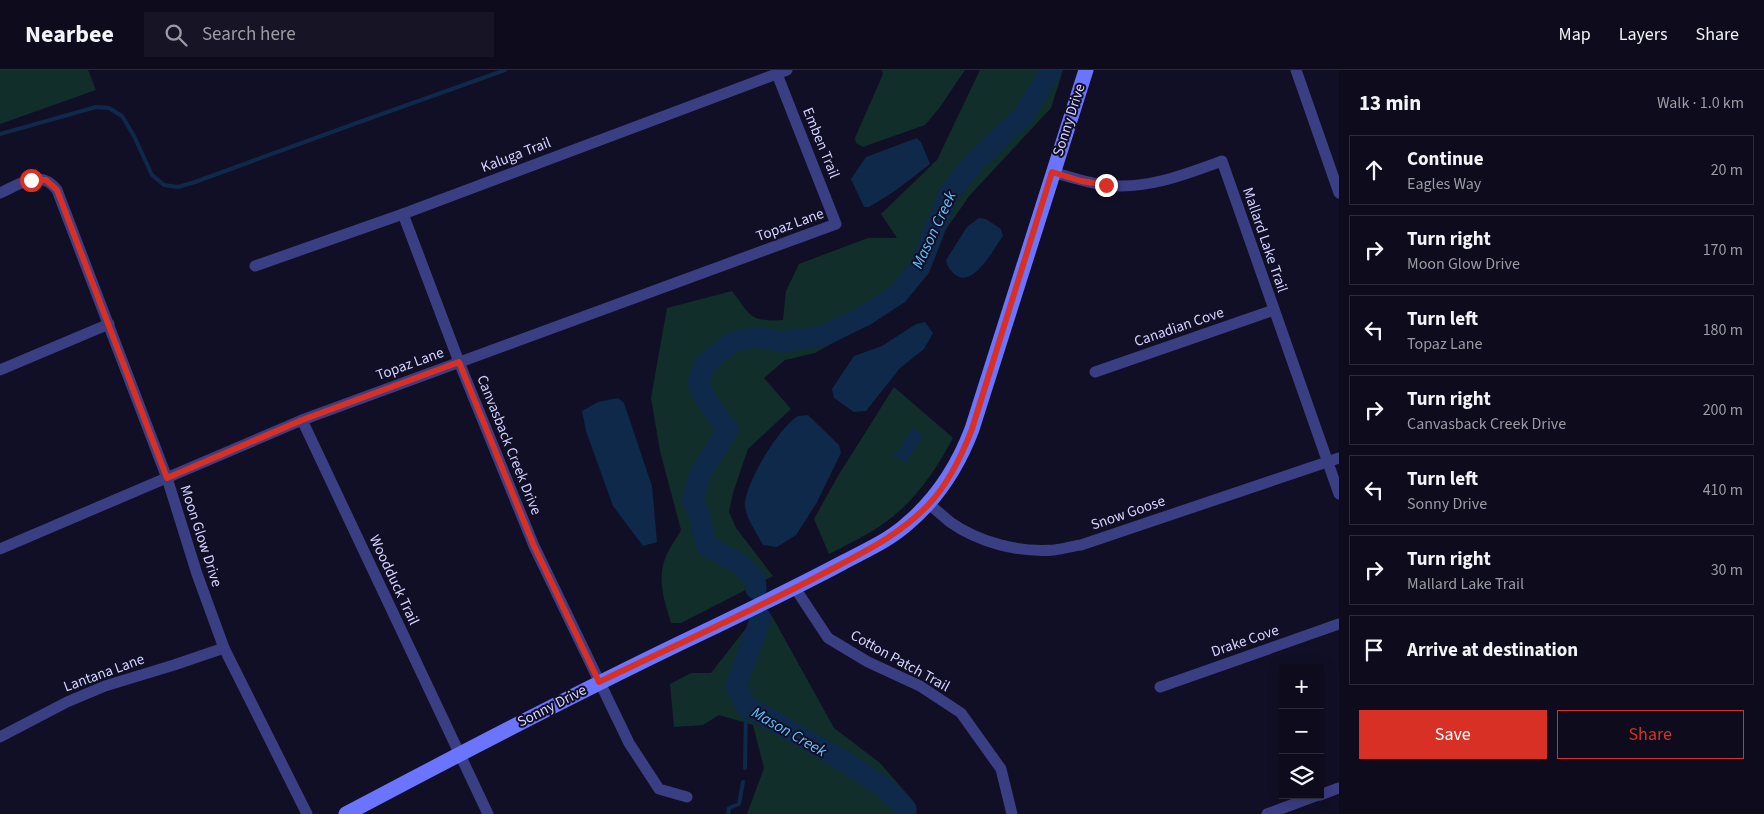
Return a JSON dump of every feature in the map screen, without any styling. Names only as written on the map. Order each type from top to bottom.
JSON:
[{"type":"street","name":"Sonny Drive","points":[[346,814],[599,682],[795,588],[894,534],[929,504],[954,469],[972,429],[1052,172],[1086,70]]},
{"type":"street","points":[[1296,70],[1339,193]]},
{"type":"street","name":"Kaluga Trail","points":[[255,266],[403,214],[782,72]]},
{"type":"street","name":"Emben Trail","points":[[782,72],[836,224]]},
{"type":"street","name":"Mallard Lake Trail","points":[[1052,172],[1081,181],[1106,185],[1132,186],[1177,177],[1222,161],[1339,494]]},
{"type":"street","name":"Moon Glow Drive","points":[[0,193],[31,180],[46,180],[57,190],[167,478],[197,574],[224,648],[307,814]]},
{"type":"street","name":"Canvasback Creek Drive","points":[[403,214],[459,362],[534,546],[599,682],[629,743],[659,789],[687,797]]},
{"type":"street","name":"Topaz Lane","points":[[0,549],[302,420],[836,224]]},
{"type":"street","name":"Canadian Cove","points":[[1095,372],[1274,310]]},
{"type":"street","points":[[0,370],[109,324]]},
{"type":"street","name":"Woodduck Trail","points":[[302,420],[488,814]]},
{"type":"street","name":"Snow Goose","points":[[929,504],[952,523],[1002,546],[1054,550],[1089,542],[1339,458]]},
{"type":"street","name":"Cotton Patch Trail","points":[[795,588],[828,638],[868,662],[920,686],[961,713],[1002,769],[1012,814]]},
{"type":"street","name":"Drake Cove","points":[[1160,687],[1339,624]]},
{"type":"street","name":"Lantana Lane","points":[[0,738],[67,702],[105,686],[224,648]]},
{"type":"street","points":[[1324,793],[1339,788]]},
{"type":"street","points":[[1267,814],[1308,799]]},
{"type":"green space","points":[[0,70],[88,70],[96,90],[0,124]]},
{"type":"green space","points":[[882,70],[965,70],[940,107],[925,125],[863,147],[856,143],[855,138],[883,74]]},
{"type":"green space","points":[[980,70],[1063,70],[1051,108],[970,195],[942,235],[917,284],[903,303],[815,353],[785,360],[764,378],[791,409],[748,449],[733,493],[729,512],[736,528],[773,576],[681,623],[671,623],[662,588],[662,571],[667,554],[681,530],[660,451],[651,398],[667,308],[732,291],[752,316],[763,320],[783,320],[786,291],[799,264],[868,238],[897,238],[881,214],[937,160]]},
{"type":"green space","points":[[894,387],[953,438],[931,475],[903,508],[874,530],[829,554],[814,519],[838,476]]},
{"type":"green space","points":[[772,616],[834,728],[880,763],[914,802],[916,814],[747,814],[764,768],[753,725],[719,715],[703,725],[674,727],[670,684],[691,673],[711,673],[747,627]]},
{"type":"water","points":[[917,138],[921,142],[930,164],[895,191],[869,207],[864,207],[851,179],[866,157]]},
{"type":"water","points":[[979,218],[986,219],[1001,229],[1003,236],[975,273],[968,277],[960,277],[948,267],[946,260],[967,227]]},
{"type":"water","points":[[925,322],[933,333],[924,349],[900,368],[866,411],[854,412],[834,398],[832,389],[854,356],[882,346],[916,324]]},
{"type":"water","points":[[618,398],[624,403],[652,486],[657,542],[643,546],[613,506],[586,431],[582,411],[598,402]]},
{"type":"water","points":[[808,415],[839,445],[841,453],[816,504],[796,535],[777,547],[763,545],[751,524],[745,508],[747,493],[757,469],[772,444],[796,417]]},
{"type":"water","points":[[912,428],[923,435],[906,463],[893,455],[895,451],[898,452]]},
{"type":"waterway","points":[[0,134],[96,107],[109,108],[122,116],[134,136],[152,175],[164,185],[178,187],[505,70]]},
{"type":"waterway","name":"Mason Creek","points":[[756,589],[755,578],[737,562],[707,546],[699,513],[692,501],[701,472],[728,430],[707,401],[698,384],[705,364],[734,341],[757,337],[782,342],[823,336],[866,315],[898,294],[920,267],[948,195],[974,162],[1023,116],[1051,70]]},
{"type":"waterway","name":"Mason Creek","points":[[761,618],[736,685],[746,706],[842,760],[885,788],[906,809],[906,814]]},
{"type":"waterway","points":[[745,768],[746,706]]},
{"type":"waterway","points":[[728,814],[729,808],[739,804],[743,782]]},
{"type":"route","points":[[31,180],[41,178],[52,184],[57,190],[167,478],[302,420],[459,362],[534,546],[599,682],[795,588],[878,544],[906,525],[929,504],[940,492],[954,469],[972,429],[1052,172],[1081,181],[1106,185]]}]
